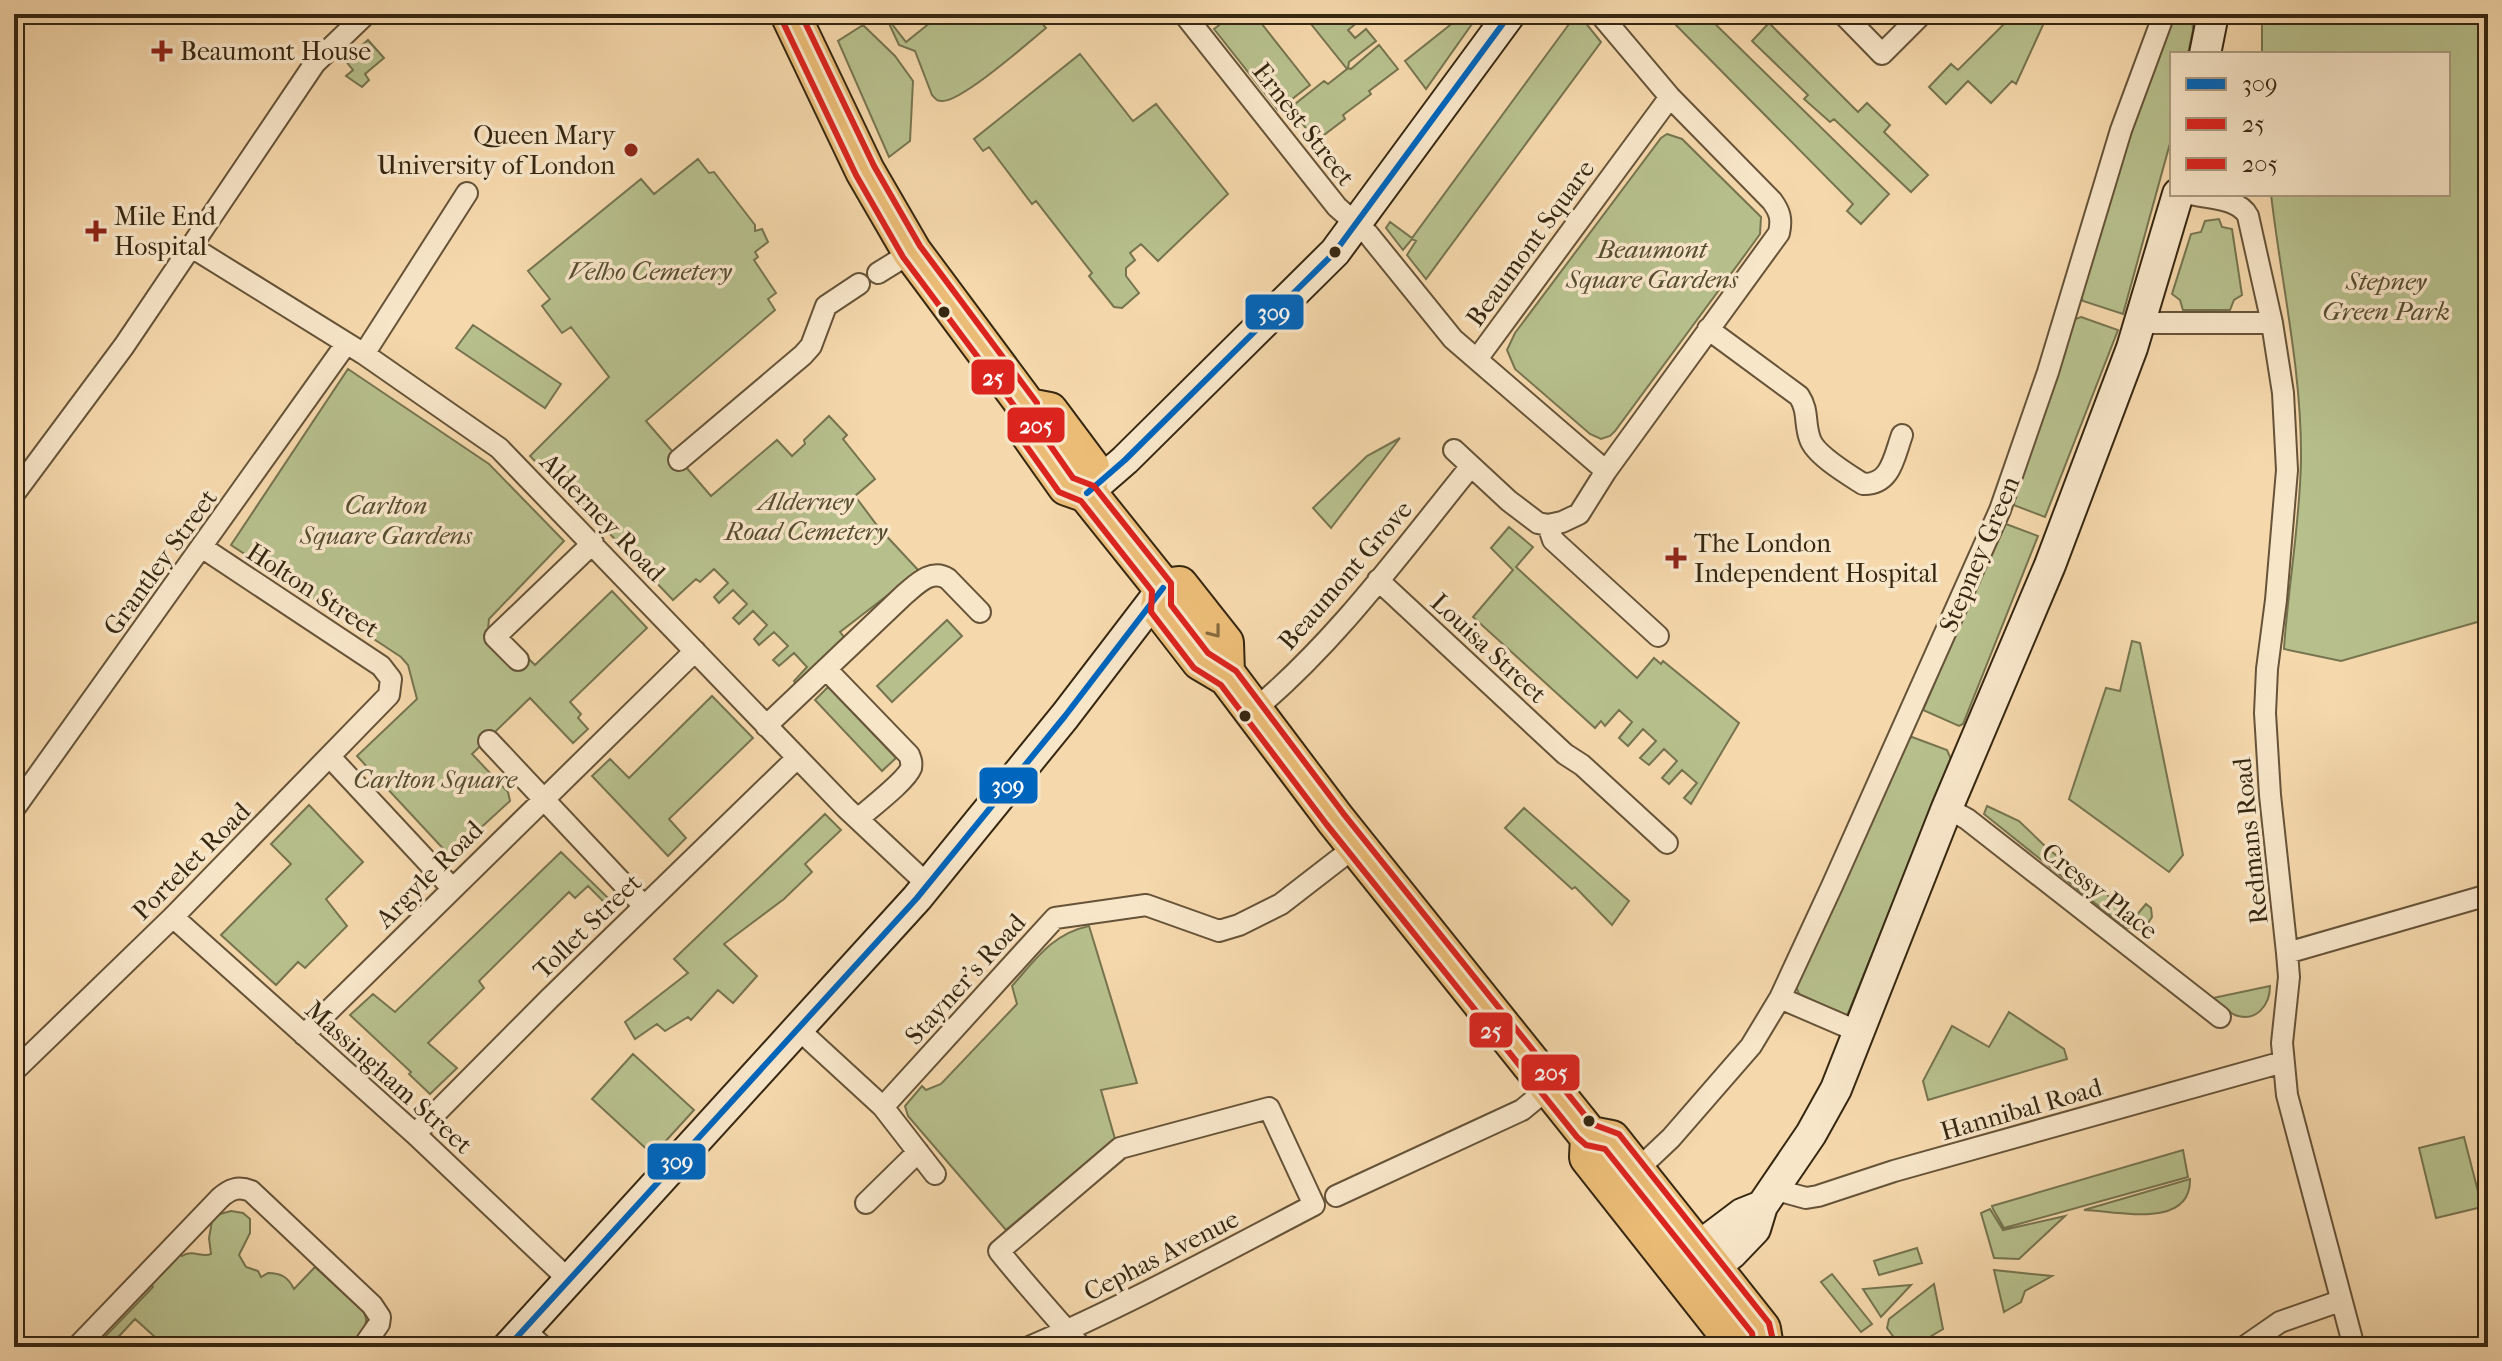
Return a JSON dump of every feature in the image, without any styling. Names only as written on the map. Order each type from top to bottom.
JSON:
[{"type":"highway","points":[[790,14],[865,171],[912,252],[1028,408],[1049,412],[1090,467],[1087,493],[1163,588],[1179,586],[1224,643],[1225,673],[1356,846],[1590,1136],[1611,1140],[1635,1172],[1694,1267],[1739,1347]]},
{"type":"highway","points":[[1590,1136],[1589,1157],[1694,1267],[1761,1329],[1764,1347]]},
{"type":"main road","points":[[1087,493],[1125,460],[1335,252],[1510,14]]},
{"type":"main road","points":[[2205,52],[2213,14]]},
{"type":"main road","points":[[2225,52],[2232,14]]},
{"type":"main road","points":[[1694,1267],[1742,1214],[1768,1198],[1811,1134],[1836,1089],[1947,808],[2036,601],[2140,323],[2177,196]]},
{"type":"main road","points":[[525,1341],[568,1279],[928,885],[1065,716],[1163,588]]},
{"type":"street","points":[[14,494],[124,346],[315,63],[366,14]]},
{"type":"street","name":"Ernest Street","points":[[1184,14],[1337,207],[1368,234],[1453,339],[1477,359]]},
{"type":"street","points":[[1454,450],[1526,516],[1548,525],[1579,514],[1606,471],[1708,329],[1774,243],[1782,221],[1772,201],[1670,97],[1600,14]]},
{"type":"street","points":[[1843,14],[1882,54],[1922,14]]},
{"type":"street","name":"Stepney Green","points":[[1635,1172],[1671,1138],[1730,1072],[1751,1046],[1780,998],[2000,510],[2044,387],[2121,130],[2164,14]]},
{"type":"street","name":"Beaumont Square","points":[[1606,471],[1477,359],[1670,97]]},
{"type":"street","name":"Grantley Street","points":[[14,809],[467,193]]},
{"type":"street","name":"Redmans Road","points":[[2199,196],[2237,204],[2244,209],[2251,224],[2283,393],[2287,470],[2265,713],[2270,795],[2289,977],[2283,1062],[2290,1108],[2354,1347]]},
{"type":"street","name":"Alderney Road","points":[[190,246],[355,349],[492,442],[593,543],[797,758],[928,885]]},
{"type":"street","points":[[878,273],[912,252]]},
{"type":"street","points":[[679,460],[803,355],[811,346],[826,306],[859,284]]},
{"type":"street","points":[[2140,323],[2272,323]]},
{"type":"street","points":[[1708,329],[1799,396],[1805,405],[1808,435],[1814,448],[1863,484],[1873,485],[1886,477],[1902,435]]},
{"type":"street","name":"Beaumont Grove","points":[[1253,711],[1281,688],[1328,640],[1471,466]]},
{"type":"street","points":[[1548,525],[1553,540],[1658,636]]},
{"type":"street","points":[[518,660],[495,637],[593,543]]},
{"type":"street","name":"Holton Street","points":[[203,548],[381,666],[391,679]]},
{"type":"street","points":[[766,726],[914,586],[931,575],[942,575],[948,579],[980,612]]},
{"type":"street","name":"Louisa Street","points":[[1378,580],[1565,754],[1582,765],[1667,843]]},
{"type":"street","name":"Argyle Road","points":[[304,1035],[695,651]]},
{"type":"street","points":[[826,669],[909,755],[912,765],[906,775],[858,819]]},
{"type":"street","name":"Portelet Road","points":[[19,1056],[173,917],[384,702],[391,688],[391,679]]},
{"type":"street","points":[[489,741],[644,906]]},
{"type":"street","points":[[330,757],[452,888]]},
{"type":"street","name":"Tollet Street","points":[[415,1134],[797,758]]},
{"type":"street","name":"Cressy Place","points":[[1947,808],[1967,819],[2220,1017]]},
{"type":"street","name":"Stayner's Road","points":[[883,1107],[1055,918],[1146,905],[1219,931],[1239,925],[1281,904],[1356,846]]},
{"type":"street","points":[[2287,953],[2488,895]]},
{"type":"street","name":"Massingham Street","points":[[173,917],[415,1134],[568,1279]]},
{"type":"street","points":[[1780,998],[1859,1032]]},
{"type":"street","points":[[797,1028],[883,1107],[935,1174]]},
{"type":"street","name":"Hannibal Road","points":[[1768,1198],[1818,1196],[1894,1171],[2283,1062]]},
{"type":"street","points":[[1336,1196],[1522,1110],[1550,1087]]},
{"type":"street","name":"Cephas Avenue","points":[[1029,1347],[1067,1331],[1111,1311],[1314,1205],[1269,1108],[1263,1107],[1120,1148],[999,1251],[1067,1331]]},
{"type":"street","points":[[866,1203],[918,1152]]},
{"type":"street","points":[[77,1347],[220,1198],[234,1188],[243,1188],[262,1200],[377,1311],[379,1324],[363,1347]]},
{"type":"street","points":[[2244,1347],[2280,1322],[2340,1301]]},
{"type":"street","points":[[1067,1331],[1081,1347]]},
{"type":"green space","points":[[941,14],[1034,14],[1046,28],[979,82],[951,99],[940,101],[932,95],[915,51],[899,45],[885,15],[906,42]]},
{"type":"green space","points":[[1234,14],[1254,14],[1310,85],[1278,110],[1214,29]]},
{"type":"green space","points":[[1303,14],[1354,14],[1359,21],[1348,30],[1355,38],[1366,29],[1376,41],[1349,62],[1348,68],[1351,69],[1379,45],[1398,69],[1343,115],[1345,119],[1316,141],[1290,108],[1324,81],[1328,84],[1347,69]]},
{"type":"green space","points":[[1464,14],[1479,14],[1426,89],[1405,61]]},
{"type":"green space","points":[[1665,14],[1705,14],[1889,194],[1861,224],[1847,211],[1853,204]]},
{"type":"green space","points":[[2014,14],[2048,14],[2016,84],[2012,81],[1991,103],[1968,81],[1946,104],[1929,87],[1951,64],[1958,70]]},
{"type":"green space","points":[[2175,14],[2192,17],[2193,30],[2188,52],[2170,52],[2170,143],[2123,314],[2083,301],[2081,297],[2113,175],[2170,18]]},
{"type":"green space","name":"Stepney Green Park","points":[[2262,14],[2488,14],[2488,619],[2341,661],[2284,649],[2301,460],[2295,360],[2271,196],[2450,196],[2450,52],[2262,52]]},
{"type":"green space","points":[[1580,16],[1601,42],[1426,279],[1407,255],[1416,241],[1412,239],[1403,250],[1386,228],[1390,222],[1412,238],[1572,20],[1575,22]]},
{"type":"green space","points":[[1769,23],[1858,112],[1867,103],[1890,125],[1884,132],[1928,175],[1911,192],[1834,119],[1830,122],[1804,99],[1808,95],[1752,41]]},
{"type":"green space","points":[[863,25],[895,56],[913,81],[910,141],[889,157],[838,41]]},
{"type":"green space","points":[[368,40],[384,58],[365,74],[369,80],[362,87],[346,76],[353,70],[345,60]]},
{"type":"green space","points":[[1080,54],[1133,121],[1156,104],[1228,194],[1158,261],[1141,244],[1130,253],[1135,260],[1126,268],[1126,276],[1139,293],[1122,308],[1114,307],[1089,276],[1092,273],[1036,201],[1032,204],[989,147],[983,151],[974,139]]},
{"type":"green space","name":"Beaumont Square Gardens","points":[[1667,134],[1682,139],[1761,217],[1760,234],[1615,431],[1601,439],[1590,434],[1515,369],[1507,350],[1515,333]]},
{"type":"green space","points":[[698,159],[709,173],[714,172],[755,225],[755,231],[762,229],[768,242],[755,252],[758,257],[754,260],[776,293],[768,299],[775,310],[646,421],[711,496],[777,440],[792,456],[829,416],[847,435],[843,439],[875,479],[855,496],[879,528],[919,571],[840,632],[844,637],[796,684],[794,681],[807,667],[794,653],[779,666],[773,660],[788,646],[774,632],[759,645],[754,639],[767,625],[753,611],[739,624],[733,618],[747,604],[733,590],[719,603],[714,597],[728,583],[714,569],[700,582],[696,579],[673,600],[565,487],[530,456],[609,377],[571,327],[562,333],[542,306],[550,299],[528,271],[641,179],[654,194]]},
{"type":"green space","points":[[2219,219],[2222,227],[2232,229],[2242,295],[2234,300],[2230,310],[2183,310],[2180,300],[2172,294],[2191,234],[2201,232],[2205,221]]},
{"type":"green space","points":[[2081,317],[2118,330],[2045,517],[2011,504],[2075,319]]},
{"type":"green space","points":[[473,325],[561,384],[545,408],[456,348]]},
{"type":"green space","name":"Carlton Square Gardens","points":[[348,369],[489,464],[564,541],[489,619],[487,639],[524,654],[535,665],[612,591],[647,628],[570,702],[581,714],[578,718],[588,729],[573,743],[530,698],[472,754],[508,792],[510,801],[450,856],[357,756],[417,699],[408,665],[401,657],[231,545]]},
{"type":"green space","points":[[1400,438],[1331,528],[1313,508],[1367,456]]},
{"type":"green space","points":[[2006,524],[2038,536],[1963,724],[1959,726],[1923,710],[2002,526]]},
{"type":"green space","points":[[1509,527],[1533,547],[1516,567],[1637,678],[1654,658],[1661,664],[1663,661],[1739,723],[1691,804],[1684,798],[1697,783],[1682,770],[1669,784],[1662,778],[1677,761],[1664,749],[1649,765],[1640,758],[1656,741],[1643,729],[1628,746],[1619,738],[1632,722],[1619,710],[1605,726],[1601,721],[1595,728],[1473,617],[1513,570],[1491,548]]},
{"type":"green space","points":[[947,620],[962,636],[892,702],[877,686]]},
{"type":"green space","points":[[2132,641],[2140,643],[2183,855],[2169,872],[2069,799],[2106,688],[2120,691]]},
{"type":"green space","points":[[828,687],[896,758],[882,771],[815,700]]},
{"type":"green space","points":[[712,696],[753,738],[669,819],[686,838],[668,856],[592,776],[610,759],[629,778]]},
{"type":"green space","points":[[1912,737],[1947,750],[1951,759],[1847,1016],[1799,994],[1796,987]]},
{"type":"green space","points":[[309,805],[363,862],[326,899],[347,926],[305,968],[298,962],[276,985],[221,935],[291,864],[271,844]]},
{"type":"green space","points":[[1987,806],[2019,821],[2047,848],[2135,917],[2146,904],[2151,908],[2152,917],[2146,926],[2126,928],[1984,814]]},
{"type":"green space","points":[[1524,808],[1629,901],[1612,925],[1575,887],[1572,889],[1505,828]]},
{"type":"green space","points":[[825,814],[841,830],[805,864],[812,872],[784,899],[724,944],[757,976],[733,1003],[718,990],[691,1020],[688,1017],[665,1031],[657,1024],[635,1039],[625,1022],[688,973],[674,959]]},
{"type":"green space","points":[[561,852],[608,898],[604,902],[588,886],[575,898],[569,892],[479,981],[484,988],[428,1043],[457,1068],[430,1094],[350,1015],[373,994],[395,1012]]},
{"type":"green space","points":[[1089,926],[1137,1083],[1101,1090],[1115,1139],[1006,1230],[908,1116],[905,1106],[922,1086],[926,1090],[941,1084],[1017,1004],[1012,986],[1037,957],[1065,935]]},
{"type":"green space","points":[[2270,986],[2264,1006],[2249,1017],[2235,1015],[2213,998]]},
{"type":"green space","points":[[2009,1012],[2064,1049],[2067,1059],[1928,1100],[1923,1081],[1952,1026],[1989,1047]]},
{"type":"green space","points":[[633,1054],[694,1110],[653,1155],[592,1099]]},
{"type":"green space","points":[[2464,1137],[2482,1207],[2436,1218],[2419,1148]]},
{"type":"green space","points":[[2183,1150],[2188,1177],[2004,1228],[1992,1206]]},
{"type":"green space","points":[[2190,1179],[2187,1195],[2178,1206],[2166,1211],[2132,1214],[2084,1210]]},
{"type":"green space","points":[[1990,1209],[2003,1230],[2065,1216],[2019,1259],[1994,1258],[1981,1213]]},
{"type":"green space","points":[[231,1211],[243,1213],[250,1219],[250,1233],[239,1255],[246,1267],[258,1271],[261,1277],[268,1273],[280,1275],[294,1289],[315,1267],[364,1312],[365,1327],[349,1347],[166,1347],[135,1319],[109,1347],[95,1347],[153,1287],[149,1283],[179,1253],[182,1256],[190,1253],[211,1254],[209,1238],[212,1221],[220,1214]]},
{"type":"green space","points":[[1917,1248],[1922,1263],[1879,1275],[1874,1261]]},
{"type":"green space","points":[[1994,1270],[2052,1276],[2025,1291],[2021,1302],[2004,1312]]},
{"type":"green space","points":[[1832,1274],[1872,1324],[1861,1332],[1821,1282]]},
{"type":"green space","points":[[1934,1284],[1943,1329],[1913,1347],[1901,1347],[1887,1328],[1889,1319]]},
{"type":"green space","points":[[1911,1285],[1881,1317],[1863,1289]]},
{"type":"transit line","name":"205","points":[[801,14],[874,166],[920,246],[1037,403],[1036,425],[1073,478],[1094,486],[1171,583],[1171,605],[1208,653],[1236,671],[1343,813],[1592,1124],[1619,1134],[1769,1323],[1774,1345]]},
{"type":"transit line","name":"309","points":[[1087,493],[1125,460],[1335,252],[1510,14]]},
{"type":"transit line","name":"25","points":[[781,18],[856,175],[903,257],[1018,411],[1017,433],[1059,492],[1081,501],[1152,591],[1151,612],[1194,668],[1221,685],[1327,825],[1577,1137],[1586,1145],[1605,1149],[1752,1333],[1754,1347]]},
{"type":"transit line","name":"309","points":[[508,1347],[917,898],[1065,716],[1163,588]]},
{"type":"place","name":"Beaumont House","points":[[162,51]]},
{"type":"place","name":"Queen Mary University of London","points":[[631,150]]},
{"type":"place","name":"Mile End Hospital","points":[[96,231]]},
{"type":"place","name":"The London Independent Hospital","points":[[1676,558]]},
{"type":"park label","name":"Velho Cemetery","points":[[650,271]]},
{"type":"park label","name":"Alderney Road Cemetery","points":[[806,516]]},
{"type":"park label","name":"Carlton Square","points":[[435,779]]}]
